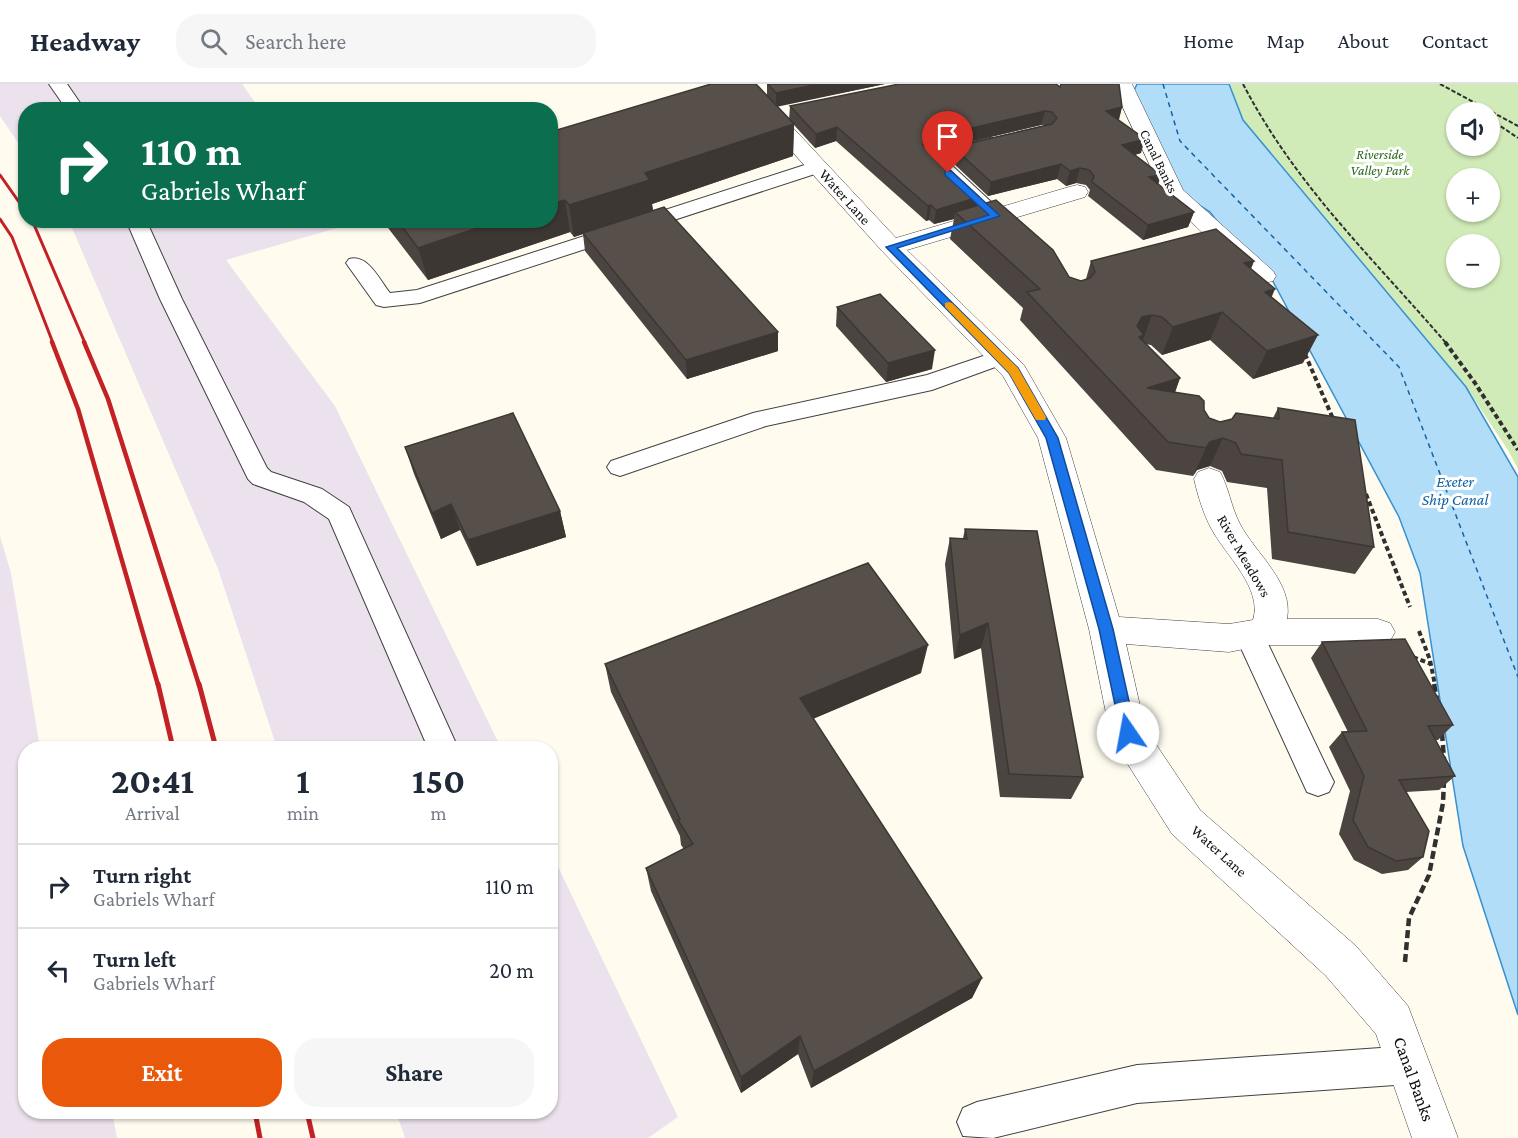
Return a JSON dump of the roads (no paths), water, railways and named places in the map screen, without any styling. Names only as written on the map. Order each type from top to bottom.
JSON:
[{"type":"street","name":"Water Lane","points":[[741,84],[782,114],[818,167],[891,247],[1014,371],[1052,438],[1106,629],[1128,733],[1186,822],[1341,961],[1393,1021]]},
{"type":"street","name":"Canal Banks","points":[[1122,84],[1173,193],[1264,276]]},
{"type":"street","points":[[891,247],[1077,192]]},
{"type":"street","points":[[995,216],[1019,237]]},
{"type":"street","name":"River Meadows","points":[[1209,479],[1221,517],[1268,592],[1271,613],[1257,634]]},
{"type":"street","points":[[1106,629],[1229,638],[1257,634],[1378,632]]},
{"type":"street","name":"Canal Banks","points":[[1393,1021],[1435,1138]]},
{"type":"lane","points":[[58,84],[70,102]]},
{"type":"lane","points":[[995,216],[932,158],[1009,140]]},
{"type":"lane","points":[[356,263],[384,300],[420,296],[818,167]]},
{"type":"lane","points":[[140,228],[171,299],[257,473],[262,478],[317,497],[330,504],[340,514],[440,741]]},
{"type":"lane","points":[[620,467],[762,418],[932,382],[1001,357]]},
{"type":"lane","points":[[1257,634],[1318,782]]},
{"type":"lane","points":[[977,1122],[1137,1084],[1409,1065]]},
{"type":"water","name":"Exeter Ship Canal","points":[[1137,84],[1229,84],[1243,120],[1466,387],[1518,477],[1518,1015],[1463,846],[1420,573],[1399,517],[1270,276],[1234,243],[1210,212],[1176,190],[1132,95]]},
{"type":"railway","points":[[0,175],[18,201]]},
{"type":"railway","points":[[0,219],[12,237],[53,343]]},
{"type":"railway","points":[[35,228],[85,343]]},
{"type":"railway","points":[[52,342],[78,409],[158,685]]},
{"type":"railway","points":[[84,342],[108,399],[199,685]]},
{"type":"railway","points":[[158,684],[171,741]]},
{"type":"railway","points":[[199,684],[214,741]]},
{"type":"railway","points":[[256,1119],[260,1138]]},
{"type":"railway","points":[[309,1119],[313,1138]]},
{"type":"park label","name":"Riverside Valley Park","points":[[1380,162]]}]
